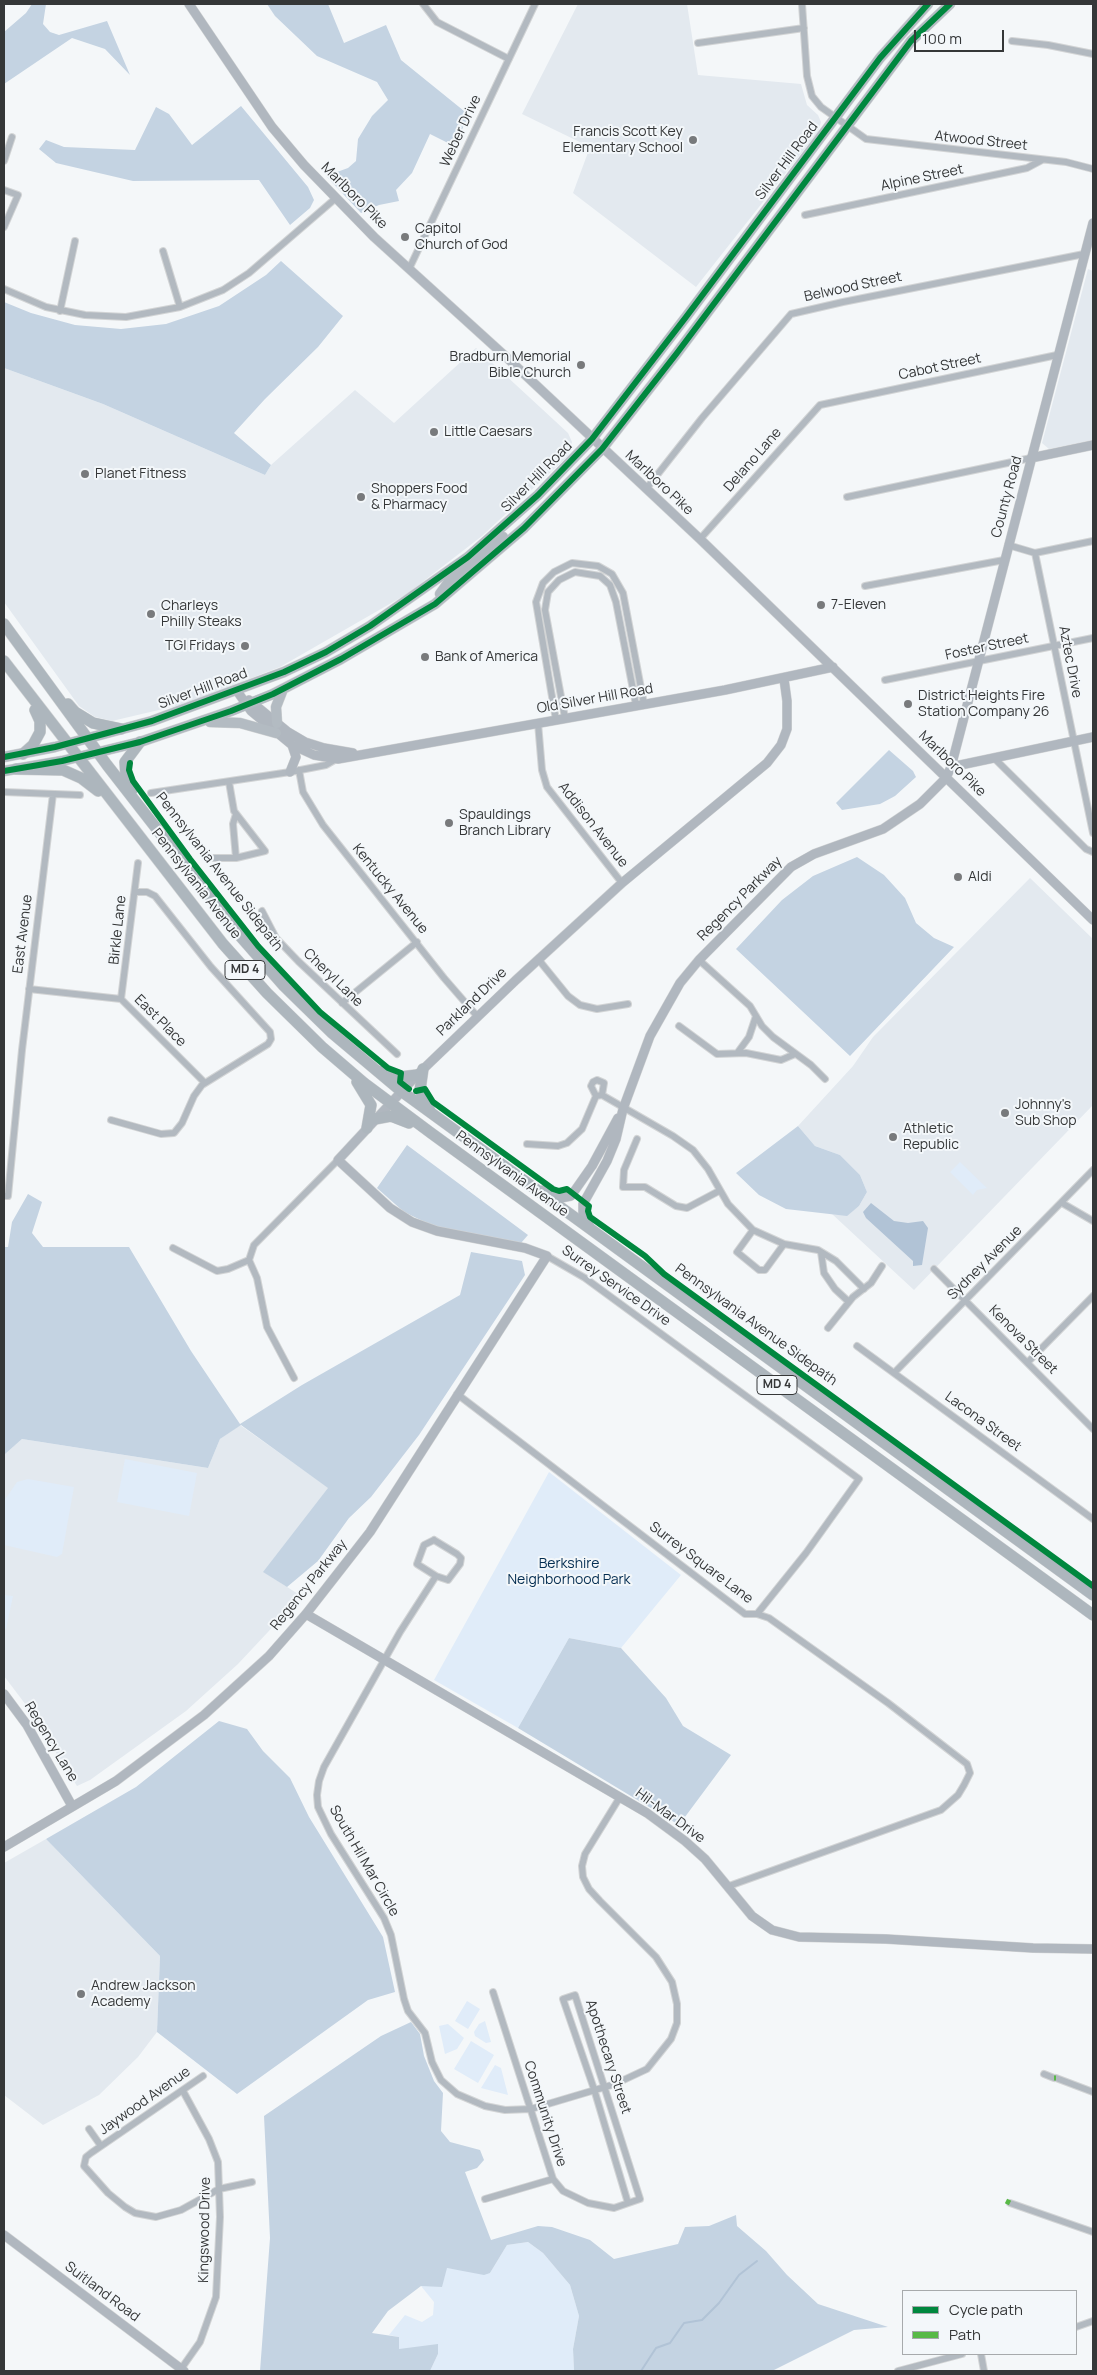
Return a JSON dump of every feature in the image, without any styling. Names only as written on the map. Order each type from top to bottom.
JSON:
[{"type":"highway","name":"Pennsylvania Avenue","points":[[4,624],[142,810],[265,964],[315,1017],[367,1063],[431,1113],[1093,1595]]},
{"type":"highway","name":"Pennsylvania Avenue","points":[[4,660],[25,691],[112,803],[242,966],[296,1022],[349,1070],[431,1133],[1093,1615]]},
{"type":"highway","points":[[38,672],[84,718],[100,726],[121,729]]},
{"type":"highway","points":[[23,754],[35,742],[40,728],[40,721],[25,691]]},
{"type":"highway","points":[[140,742],[129,755],[124,768],[126,777],[142,810]]},
{"type":"highway","points":[[16,769],[67,771],[85,780],[112,803]]},
{"type":"highway","points":[[367,1063],[396,1077],[420,1072],[420,1087],[431,1113]]},
{"type":"highway","points":[[349,1070],[370,1101],[371,1114],[367,1128]]},
{"type":"highway","points":[[375,1119],[388,1116],[398,1117],[431,1133]]},
{"type":"main road","name":"Silver Hill Road","points":[[4,757],[67,744],[121,729],[237,691],[312,659],[370,626],[432,584],[505,526],[592,439],[686,318],[885,52],[928,4]]},
{"type":"main road","name":"Silver Hill Road","points":[[4,771],[98,753],[201,723],[283,689],[341,659],[433,605],[524,528],[602,449],[677,353],[911,41],[950,4]]},
{"type":"main road","points":[[433,605],[448,583],[503,538],[505,526]]},
{"type":"main road","points":[[201,723],[240,723],[276,728],[276,707],[283,689]]},
{"type":"street","name":"Marlboro Pike","points":[[189,4],[272,127],[304,165],[336,198],[409,269],[504,355],[700,539],[1093,920]]},
{"type":"street","points":[[423,4],[437,22],[509,59]]},
{"type":"street","name":"Weber Drive","points":[[409,269],[535,4]]},
{"type":"street","points":[[802,4],[810,90],[821,107],[848,126]]},
{"type":"street","points":[[698,44],[804,28]]},
{"type":"street","points":[[1012,41],[1048,45],[1093,54]]},
{"type":"street","name":"Atwood Street","points":[[848,126],[866,140],[1066,162],[1093,169]]},
{"type":"street","points":[[4,161],[12,137]]},
{"type":"street","name":"Alpine Street","points":[[805,215],[1027,168],[1043,160]]},
{"type":"street","points":[[4,190],[18,195],[4,228]]},
{"type":"street","points":[[6,288],[60,311],[114,317],[143,315],[180,308],[223,290],[249,273],[336,198]]},
{"type":"street","name":"County Road","points":[[946,778],[951,767],[1093,223]]},
{"type":"street","points":[[60,311],[75,240]]},
{"type":"street","points":[[163,251],[180,308]]},
{"type":"street","name":"Belwood Street","points":[[646,489],[686,436],[787,317],[808,309],[1084,254]]},
{"type":"street","name":"Cabot Street","points":[[828,403],[1058,355]]},
{"type":"street","name":"Delano Lane","points":[[700,539],[813,410],[820,405],[828,403]]},
{"type":"street","points":[[847,497],[1093,445]]},
{"type":"street","points":[[1008,545],[1035,553],[1093,541]]},
{"type":"street","name":"Aztec Drive","points":[[1035,553],[1093,833]]},
{"type":"street","points":[[865,586],[1004,560]]},
{"type":"street","points":[[572,563],[575,572]]},
{"type":"street","points":[[561,719],[553,698],[536,602],[543,583],[554,572],[572,563],[598,566],[612,574],[623,593],[639,685],[640,705]]},
{"type":"street","points":[[561,719],[561,697],[545,610],[548,592],[558,580],[575,572],[600,576],[610,585],[616,602],[632,686],[640,705]]},
{"type":"street","points":[[616,602],[624,601]]},
{"type":"street","name":"Foster Street","points":[[885,680],[1093,638]]},
{"type":"street","name":"Old Silver Hill Road","points":[[237,691],[292,745],[314,755],[340,755],[361,754],[640,705],[784,679],[833,667]]},
{"type":"street","name":"Parkland Drive","points":[[249,1260],[254,1244],[338,1160],[420,1072],[477,1016],[622,883],[752,778],[774,755],[781,745],[786,729],[787,701],[784,679]]},
{"type":"street","points":[[632,686],[639,685]]},
{"type":"street","points":[[553,698],[561,697]]},
{"type":"street","name":"Addison Avenue","points":[[538,723],[542,770],[547,787],[622,883]]},
{"type":"street","name":"Old Silver Hill Road","points":[[276,728],[311,745],[340,755]]},
{"type":"street","points":[[951,767],[995,760],[1093,737]]},
{"type":"street","points":[[292,745],[296,757],[295,771]]},
{"type":"street","name":"Old Silver Hill Road","points":[[152,793],[326,765],[340,755]]},
{"type":"street","points":[[995,760],[1086,849],[1093,852]]},
{"type":"street","name":"Kentucky Avenue","points":[[295,771],[310,805],[477,1016]]},
{"type":"street","name":"Regency Parkway","points":[[532,1186],[561,1198],[571,1196],[592,1166],[623,1109],[656,1024],[680,983],[699,960],[792,867],[814,854],[868,835],[898,820],[920,804],[946,778]]},
{"type":"street","points":[[213,858],[236,858],[265,852],[232,807],[229,782]]},
{"type":"street","points":[[4,792],[80,795]]},
{"type":"street","name":"East Avenue","points":[[6,1196],[53,794]]},
{"type":"street","points":[[236,814],[233,824],[236,858]]},
{"type":"street","name":"Birkle Lane","points":[[121,1000],[138,862]]},
{"type":"street","points":[[111,1120],[169,1135],[176,1132],[194,1096],[205,1083],[268,1044],[271,1039],[270,1032],[210,967],[155,896],[147,892],[135,892]]},
{"type":"street","name":"Cheryl Lane","points":[[262,911],[276,938],[397,1054]]},
{"type":"street","points":[[342,1003],[417,942]]},
{"type":"street","points":[[538,959],[568,996],[580,1005],[597,1009],[628,1004]]},
{"type":"street","points":[[699,960],[744,1000],[773,1037],[811,1065],[825,1079]]},
{"type":"street","name":"East Place","points":[[29,989],[121,1000],[205,1083]]},
{"type":"street","points":[[738,1052],[750,1037],[756,1016]]},
{"type":"street","points":[[679,1026],[717,1054],[738,1052],[781,1060],[795,1054]]},
{"type":"street","points":[[527,1144],[554,1146],[567,1143],[582,1129],[599,1096],[673,1136],[693,1150],[708,1169],[719,1191],[733,1210],[753,1230],[784,1244],[814,1248],[836,1261],[864,1289]]},
{"type":"street","name":"Regency Parkway","points":[[590,1228],[583,1214],[582,1207],[607,1161],[616,1139],[623,1109]]},
{"type":"street","points":[[637,1139],[624,1170],[623,1187],[645,1187],[676,1206],[687,1208],[719,1191]]},
{"type":"street","name":"Surrey Service Drive","points":[[338,1160],[390,1208],[412,1222],[437,1231],[525,1248],[547,1256],[585,1278],[859,1479],[806,1553],[757,1614]]},
{"type":"street","name":"Sydney Avenue","points":[[894,1373],[1093,1170]]},
{"type":"street","points":[[1062,1203],[1093,1221]]},
{"type":"street","points":[[753,1230],[737,1252],[759,1270],[765,1270],[784,1244]]},
{"type":"street","points":[[173,1248],[217,1271],[228,1269],[249,1260],[257,1278],[267,1327],[294,1378]]},
{"type":"street","points":[[821,1252],[824,1273],[849,1302]]},
{"type":"street","name":"Regency Parkway","points":[[4,1847],[130,1772],[204,1715],[268,1656],[306,1614],[370,1532],[547,1256]]},
{"type":"street","points":[[828,1328],[849,1302],[864,1289],[882,1266]]},
{"type":"street","name":"Kenova Street","points":[[934,1269],[1093,1428]]},
{"type":"street","points":[[1028,1362],[1093,1296]]},
{"type":"street","name":"Lacona Street","points":[[857,1346],[1093,1519]]},
{"type":"street","name":"Surrey Square Lane","points":[[457,1394],[745,1614],[757,1614],[769,1618],[960,1756],[969,1768],[969,1777],[958,1796],[947,1806],[729,1886]]},
{"type":"street","points":[[430,1540],[434,1540],[460,1558],[451,1579],[436,1576],[418,1565],[416,1561],[424,1545],[430,1540]]},
{"type":"street","name":"South Hil Mar Circle","points":[[436,1576],[385,1660],[324,1767],[317,1795],[318,1806],[326,1827],[384,1918],[391,1935],[408,2011],[424,2033],[432,2062],[441,2080],[457,2094],[486,2106],[505,2110],[531,2109],[604,2086],[647,2069],[671,2039],[677,2023],[677,2004],[672,1982],[656,1957],[620,1923],[584,1882],[582,1866],[588,1848],[620,1797]]},
{"type":"street","name":"Hil-Mar Drive","points":[[306,1614],[647,1813],[685,1841],[705,1859],[752,1916],[772,1930],[785,1935],[1034,1948],[1093,1949]]},
{"type":"street","name":"Regency Lane","points":[[4,1694],[27,1725],[72,1806]]},
{"type":"street","name":"Community Drive","points":[[493,1992],[553,2179],[562,2191],[588,2203],[614,2208],[640,2199]]},
{"type":"street","name":"Apothecary Street","points":[[628,2203],[594,2089],[564,1999],[575,1995],[640,2199]]},
{"type":"street","points":[[1044,2074],[1093,2092]]},
{"type":"street","name":"Jaywood Avenue","points":[[203,2076],[86,2157],[84,2166],[108,2193],[135,2213],[156,2217],[166,2216],[182,2210],[219,2189]]},
{"type":"street","name":"Kingswood Drive","points":[[182,2370],[200,2342],[216,2297],[219,2274],[218,2162],[183,2091]]},
{"type":"street","points":[[90,2129],[101,2146]]},
{"type":"street","points":[[485,2199],[553,2179]]},
{"type":"street","points":[[219,2189],[252,2182]]},
{"type":"street","points":[[1006,2201],[1093,2232]]},
{"type":"street","name":"Suitland Road","points":[[4,2235],[182,2370]]},
{"type":"street","points":[[1077,2326],[1093,2321]]},
{"type":"street","points":[[898,2371],[958,2355]]},
{"type":"street","points":[[981,2355],[984,2371]]},
{"type":"shaded area","points":[[32,4],[46,4],[43,24],[50,32],[59,35],[107,21],[130,75],[105,49],[72,38],[4,84],[4,32],[26,13]]},
{"type":"shaded area","points":[[267,4],[328,4],[344,43],[386,25],[401,60],[469,115],[454,146],[430,134],[412,173],[396,190],[399,201],[379,205],[361,213],[326,176],[348,168],[356,161],[358,139],[372,116],[388,100],[377,82],[317,56],[275,16]]},
{"type":"shaded area","name":"Francis Scott Key Elementary School","points":[[578,4],[687,4],[698,75],[801,84],[807,105],[818,115],[821,122],[818,132],[696,287],[573,193],[590,147],[522,114]]},
{"type":"shaded area","points":[[241,106],[308,187],[314,200],[310,208],[290,225],[259,180],[133,181],[56,163],[39,149],[46,140],[64,147],[135,150],[156,107],[169,114],[192,145]]},
{"type":"shaded area","points":[[281,261],[343,316],[318,347],[265,399],[234,433],[271,465],[265,475],[103,404],[4,368],[4,302],[31,313],[75,325],[121,329],[166,324],[219,306],[266,275]]},
{"type":"shaded area","points":[[1088,269],[1093,271],[1093,440],[1049,449],[1042,443]]},
{"type":"shaded area","points":[[476,348],[568,433],[572,442],[568,456],[482,536],[407,594],[280,667],[180,705],[112,721],[95,717],[79,706],[4,602],[4,368],[103,404],[265,475],[271,465],[355,390],[394,423]]},
{"type":"shaded area","points":[[889,750],[913,771],[916,777],[895,796],[880,804],[842,810],[836,803]]},
{"type":"shaded area","points":[[857,857],[884,875],[905,898],[916,923],[934,938],[954,947],[850,1056],[736,949],[782,900],[813,876]]},
{"type":"shaded area","points":[[1030,878],[1093,939],[1093,1105],[914,1290],[832,1214],[847,1215],[859,1206],[867,1192],[860,1175],[840,1155],[815,1146],[798,1126],[853,1066],[873,1037]]},
{"type":"shaded area","points":[[798,1126],[815,1146],[840,1155],[860,1175],[867,1192],[859,1206],[847,1216],[786,1209],[759,1195],[736,1173]]},
{"type":"shaded area","points":[[407,1145],[528,1235],[521,1243],[433,1226],[404,1212],[377,1188]]},
{"type":"shaded area","points":[[28,1194],[42,1202],[32,1233],[43,1247],[129,1247],[191,1351],[240,1424],[302,1385],[460,1295],[471,1252],[522,1261],[525,1275],[419,1435],[371,1497],[349,1518],[318,1561],[287,1587],[263,1572],[328,1488],[241,1425],[220,1439],[208,1468],[22,1439],[4,1455],[4,1247],[8,1247],[12,1222]]},
{"type":"shaded area","points":[[871,1203],[894,1221],[908,1223],[923,1221],[928,1228],[922,1265],[913,1266],[913,1261],[866,1218],[863,1212]]},
{"type":"shaded area","points":[[240,1425],[329,1488],[264,1572],[298,1594],[282,1617],[238,1664],[186,1711],[90,1780],[77,1786],[26,1705],[4,1676],[4,1455],[22,1439],[208,1468],[220,1439]]},
{"type":"shaded area","points":[[569,1638],[621,1648],[666,1698],[683,1726],[731,1755],[679,1825],[518,1728]]},
{"type":"shaded area","points":[[219,1721],[247,1729],[263,1751],[290,1778],[309,1817],[383,1937],[395,1992],[368,2000],[237,2094],[157,2032],[160,1956],[46,1839],[136,1787]]},
{"type":"shaded area","name":"Andrew Jackson Academy","points":[[46,1839],[160,1956],[157,2032],[138,2057],[99,2095],[43,2125],[4,2095],[4,1863]]},
{"type":"shaded area","points":[[411,2022],[420,2034],[424,2056],[434,2081],[443,2093],[441,2131],[450,2142],[480,2150],[484,2160],[477,2168],[465,2172],[491,2240],[538,2226],[552,2227],[590,2240],[614,2259],[678,2244],[685,2227],[709,2226],[736,2215],[737,2226],[766,2251],[787,2275],[818,2304],[888,2327],[854,2330],[772,2371],[574,2371],[573,2349],[579,2316],[570,2285],[543,2253],[528,2242],[507,2245],[490,2273],[484,2275],[447,2268],[442,2287],[421,2286],[388,2311],[372,2333],[399,2337],[399,2349],[438,2344],[438,2354],[430,2371],[260,2371],[270,2238],[264,2116],[381,2036]]},
{"type":"green space","points":[[960,1162],[987,1188],[977,1190],[973,1195],[950,1172]]},
{"type":"green space","points":[[125,1459],[197,1473],[189,1516],[117,1502]]},
{"type":"green space","name":"Berkshire Neighborhood Park","points":[[549,1472],[681,1575],[621,1648],[569,1638],[518,1728],[434,1680]]},
{"type":"green space","points":[[28,1479],[74,1487],[62,1554],[57,1557],[4,1545],[4,1501],[17,1482]]},
{"type":"green space","points":[[4,1595],[13,1596],[6,1629],[4,1628]]},
{"type":"green space","points":[[467,2001],[480,2009],[468,2029],[455,2021]]},
{"type":"green space","points":[[485,2021],[491,2042],[486,2043],[475,2036],[474,2032],[479,2024]]},
{"type":"green space","points":[[448,2024],[464,2038],[457,2049],[445,2054],[439,2026]]},
{"type":"green space","points":[[471,2041],[494,2055],[478,2083],[454,2069]]},
{"type":"green space","points":[[495,2065],[501,2068],[508,2095],[481,2088]]},
{"type":"green space","points":[[528,2242],[543,2253],[570,2285],[579,2316],[573,2349],[574,2371],[430,2371],[438,2354],[399,2349],[399,2337],[389,2335],[405,2315],[422,2322],[433,2315],[434,2302],[421,2286],[447,2268],[490,2273],[507,2245]]},
{"type":"waterway","points":[[641,2371],[656,2348],[670,2343],[684,2323],[702,2320],[719,2303],[739,2275],[757,2261]]},
{"type":"marked path","points":[[1006,2201],[1010,2203]]},
{"type":"cycle path","points":[[4,757],[55,747],[152,721],[284,672],[326,652],[370,626],[468,557],[538,495],[592,439],[880,58],[928,4]]},
{"type":"cycle path","points":[[4,771],[62,761],[140,742],[231,711],[273,694],[341,659],[435,604],[524,528],[602,449],[677,353],[911,41],[950,4]]},
{"type":"cycle path","name":"Pennsylvania Avenue Sidepath","points":[[130,763],[129,770],[133,781],[190,859],[258,946],[320,1012],[388,1068],[401,1073],[400,1082],[409,1089]]},
{"type":"cycle path","name":"Pennsylvania Avenue Sidepath","points":[[416,1091],[425,1089],[433,1102],[553,1189],[559,1191],[567,1189],[589,1206],[590,1217],[645,1256],[664,1274],[1093,1586]]},
{"type":"place","name":"Francis Scott Key Elementary School","points":[[693,140]]},
{"type":"place","name":"Capitol Church of God","points":[[405,237]]},
{"type":"place","name":"Bradburn Memorial Bible Church","points":[[581,365]]},
{"type":"place","name":"Little Caesars","points":[[434,432]]},
{"type":"place","name":"Planet Fitness","points":[[85,474]]},
{"type":"place","name":"Shoppers Food & Pharmacy","points":[[361,497]]},
{"type":"place","name":"7-Eleven","points":[[821,605]]},
{"type":"place","name":"Charleys Philly Steaks","points":[[151,614]]},
{"type":"place","name":"TGI Fridays","points":[[245,646]]},
{"type":"place","name":"Bank of America","points":[[425,657]]},
{"type":"place","name":"District Heights Fire Station Company 26","points":[[908,704]]},
{"type":"place","name":"Spauldings Branch Library","points":[[449,823]]},
{"type":"place","name":"Aldi","points":[[958,877]]},
{"type":"place","name":"Johnny's Sub Shop","points":[[1005,1113]]},
{"type":"place","name":"Athletic Republic","points":[[893,1137]]},
{"type":"place","name":"Andrew Jackson Academy","points":[[81,1994]]}]
